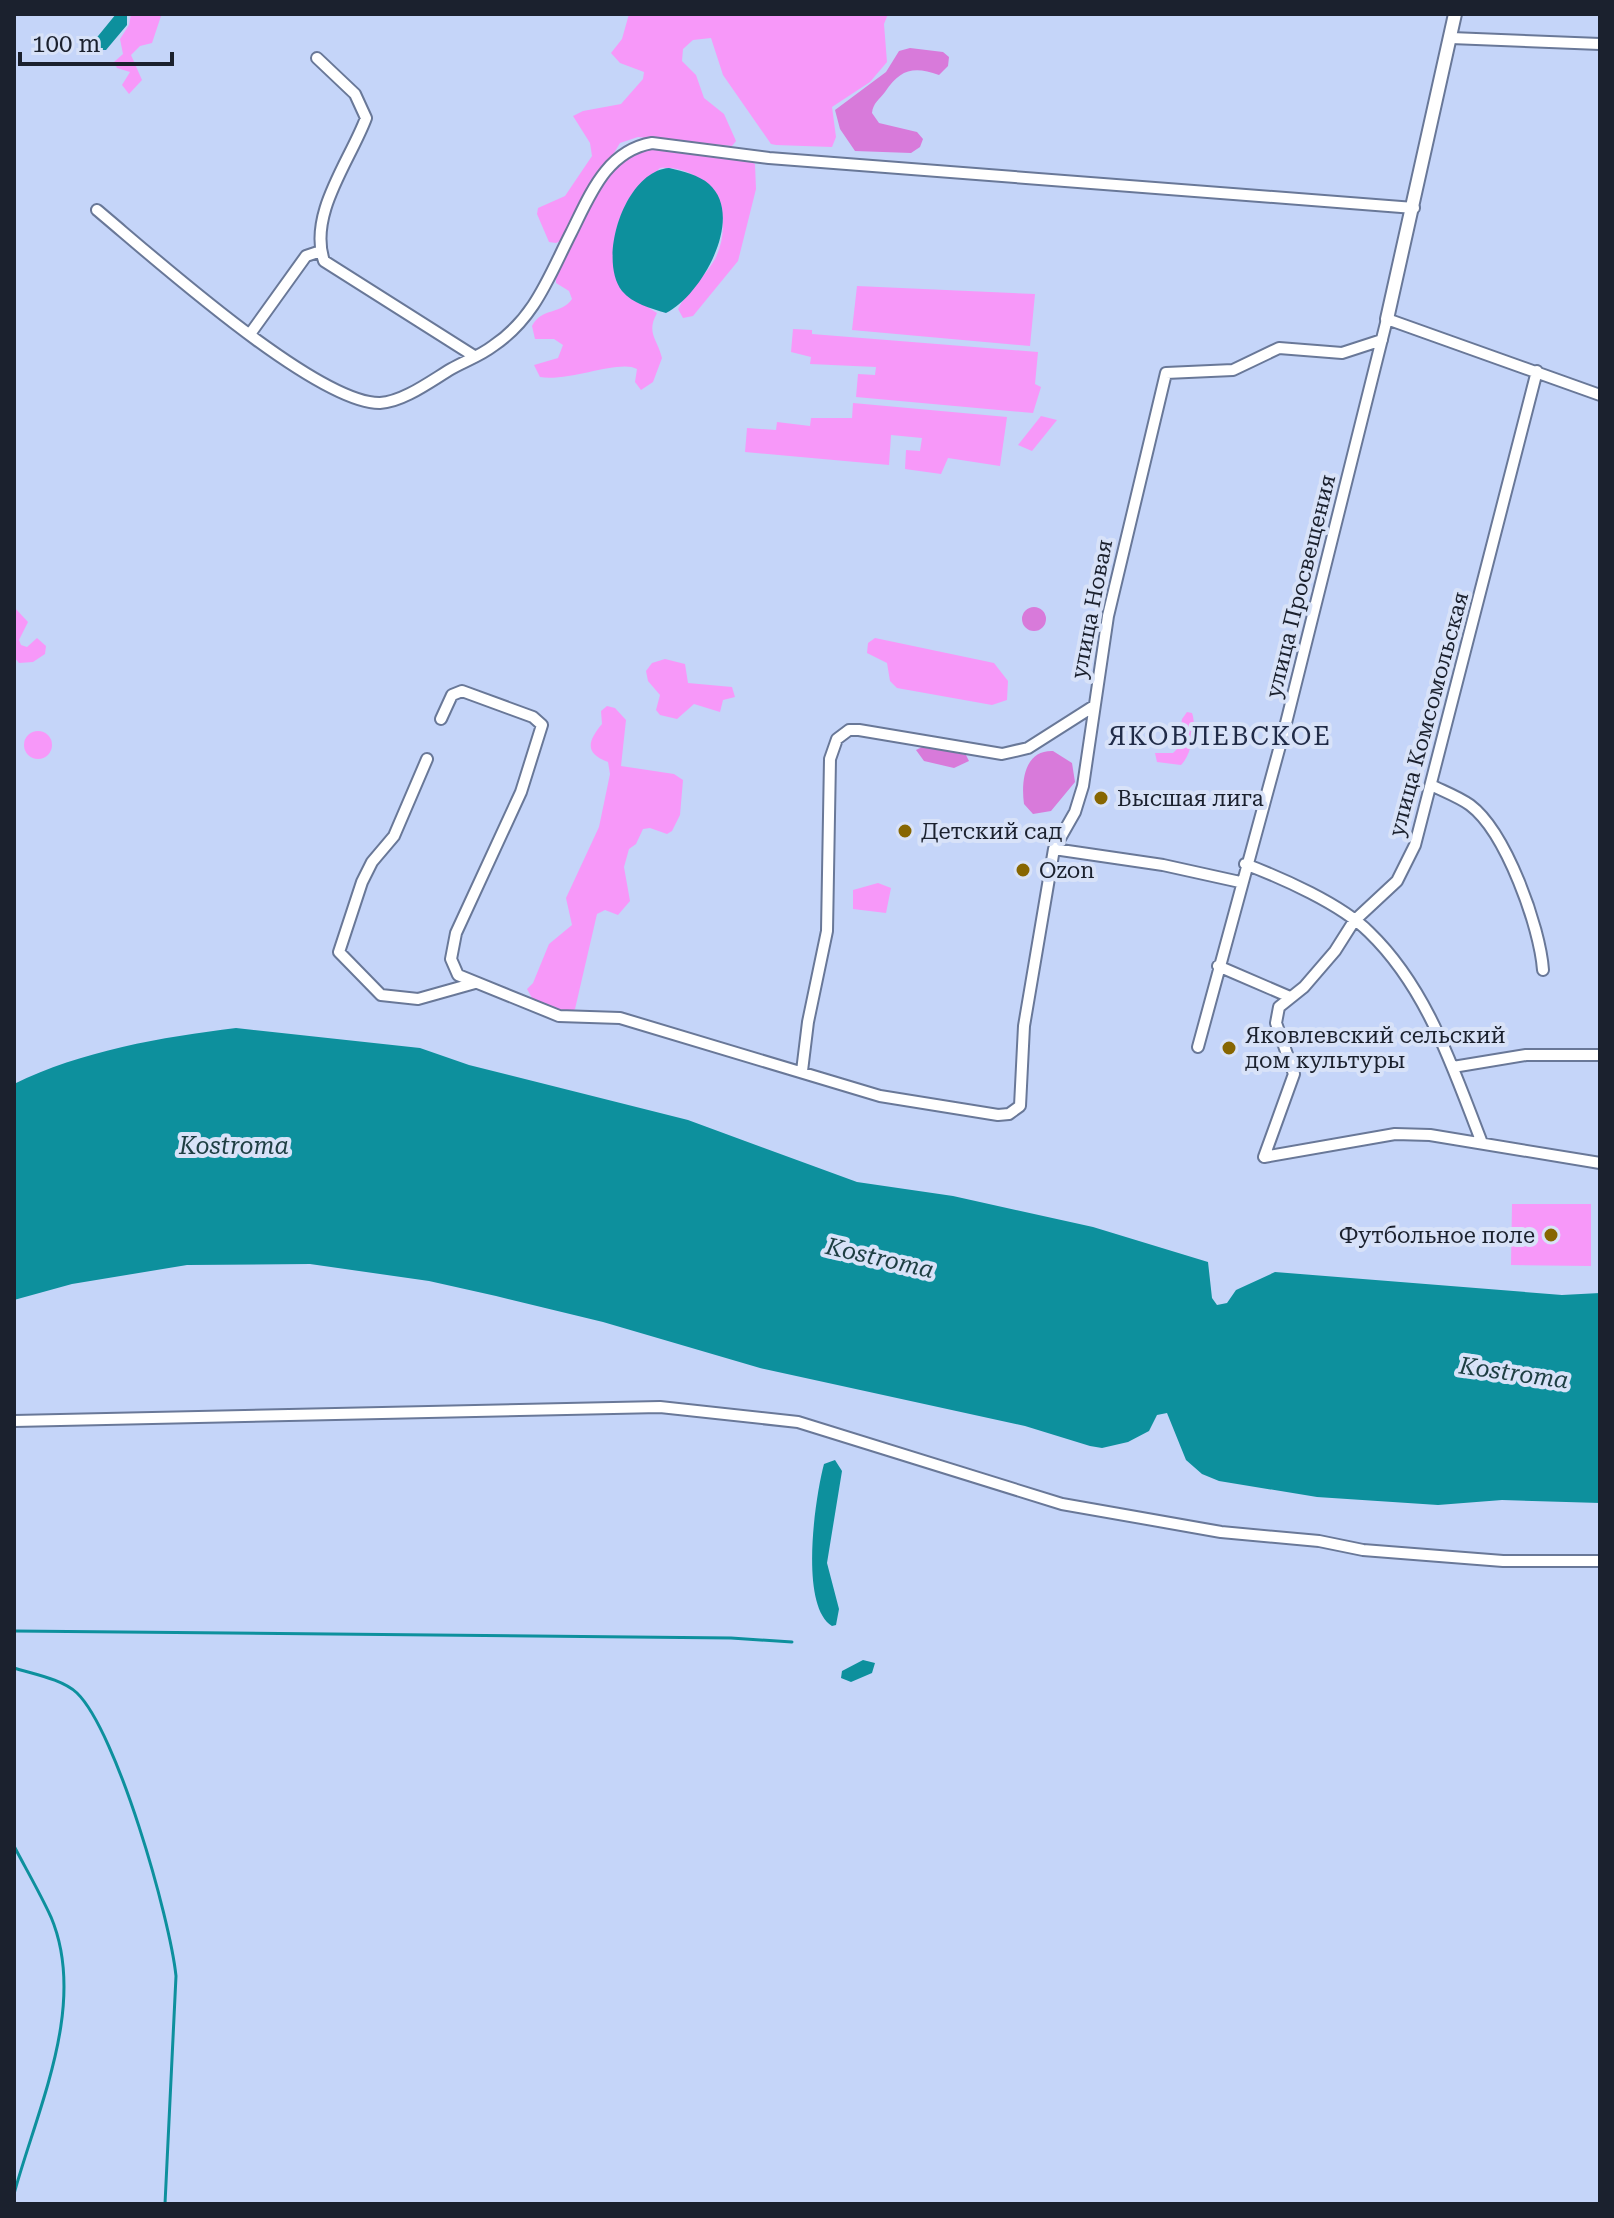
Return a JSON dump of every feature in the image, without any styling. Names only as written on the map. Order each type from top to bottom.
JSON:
[{"type":"street","points":[[1455,14],[1387,319],[1600,395]]},
{"type":"street","points":[[1451,38],[1600,44]]},
{"type":"street","points":[[317,58],[355,94],[366,118],[323,217],[321,251],[324,261],[474,356]]},
{"type":"street","points":[[97,210],[250,334],[344,395],[378,403],[413,391],[510,334],[540,300],[597,182],[629,149],[652,143],[769,158],[1414,208]]},
{"type":"street","points":[[250,334],[306,256],[321,251]]},
{"type":"street","name":"улица Просвещения","points":[[1198,1047],[1240,882],[1284,731],[1387,319]]},
{"type":"street","name":"улица Новая","points":[[802,1071],[907,1103],[986,1115],[1015,1111],[1020,1106],[1024,1083],[1021,1048],[1054,849],[1075,812],[1083,786],[1108,616],[1166,373],[1233,370],[1279,348],[1342,353],[1382,340]]},
{"type":"street","name":"улица Комсомольская","points":[[1482,1143],[1395,1134],[1264,1157],[1294,1074],[1276,1023],[1279,1007],[1304,987],[1335,951],[1354,921],[1397,881],[1415,845],[1537,371]]},
{"type":"street","points":[[441,719],[452,695],[462,691],[520,711],[542,725],[521,792],[456,933],[451,959],[453,970],[475,983],[559,1016],[620,1018],[737,1055],[802,1071],[808,1022],[827,931],[830,759],[837,739],[849,730],[859,730],[1002,754],[1028,748],[1094,706]]},
{"type":"street","points":[[427,759],[394,836],[372,862],[362,882],[339,952],[341,958],[381,995],[418,999],[475,983]]},
{"type":"street","points":[[1431,785],[1470,805],[1503,851],[1531,912],[1543,970]]},
{"type":"street","points":[[1054,849],[1163,865],[1240,882]]},
{"type":"street","points":[[1245,864],[1307,893],[1354,921],[1375,938],[1412,984],[1453,1067],[1482,1143],[1600,1163]]},
{"type":"street","points":[[1218,966],[1290,997]]},
{"type":"street","points":[[1453,1067],[1526,1055],[1600,1055]]},
{"type":"street","points":[[14,1421],[660,1407],[798,1422],[1062,1504],[1221,1532],[1456,1558],[1600,1561]]},
{"type":"shaded area","points":[[131,14],[161,16],[152,43],[140,46],[131,55],[142,80],[129,94],[122,85],[130,72],[117,68],[114,62],[123,54],[120,39],[129,25]]},
{"type":"shaded area","points":[[629,14],[888,14],[884,24],[887,62],[870,82],[832,107],[836,137],[832,147],[776,145],[771,144],[723,75],[711,38],[693,40],[683,49],[682,61],[696,75],[704,98],[724,114],[736,141],[732,146],[638,137],[620,143],[562,240],[549,242],[537,214],[538,208],[565,196],[592,156],[590,143],[573,116],[583,111],[621,104],[643,79],[644,72],[620,63],[611,53],[622,39]]},
{"type":"shaded area","points":[[910,48],[943,52],[949,57],[948,66],[939,75],[915,70],[902,74],[877,102],[872,113],[879,123],[917,132],[923,139],[920,147],[911,153],[855,151],[840,129],[835,110],[886,72],[899,51]]},
{"type":"shaded area","points":[[651,148],[744,158],[755,164],[756,189],[738,261],[693,316],[683,318],[678,309],[715,259],[723,226],[714,196],[705,184],[678,169],[660,168],[625,209],[615,236],[614,252],[621,290],[657,313],[652,331],[662,358],[653,382],[641,390],[635,382],[637,369],[629,367],[540,377],[534,365],[558,358],[563,345],[554,339],[535,339],[532,326],[541,316],[563,307],[572,299],[569,291],[556,283],[556,272],[606,181],[634,155]]},
{"type":"shaded area","points":[[857,286],[1035,294],[1030,346],[852,330]]},
{"type":"shaded area","points":[[793,329],[812,330],[812,334],[1038,352],[1035,384],[1041,387],[1033,413],[856,397],[858,374],[875,375],[876,367],[810,364],[811,357],[791,352]]},
{"type":"shaded area","points":[[853,403],[1007,417],[1000,466],[948,458],[941,474],[905,469],[906,450],[920,451],[922,438],[891,435],[889,465],[745,452],[747,428],[776,430],[777,422],[810,426],[811,418],[852,418]]},
{"type":"shaded area","points":[[1041,416],[1057,420],[1032,451],[1018,445]]},
{"type":"shaded area","points":[[14,607],[28,622],[19,640],[21,645],[27,647],[37,638],[46,646],[45,654],[33,662],[19,663],[14,657]]},
{"type":"shaded area","points":[[1034,607],[1043,610],[1046,619],[1043,628],[1034,631],[1025,628],[1022,619],[1025,610]]},
{"type":"shaded area","points":[[875,638],[994,663],[1008,681],[1007,700],[992,705],[897,688],[890,681],[887,663],[867,653],[868,643]]},
{"type":"shaded area","points":[[665,659],[685,664],[688,683],[732,687],[735,697],[723,700],[720,712],[694,704],[677,719],[660,715],[656,710],[660,695],[648,681],[646,671],[652,663]]},
{"type":"shaded area","points":[[607,706],[615,708],[626,720],[621,766],[674,774],[683,780],[680,815],[672,831],[667,834],[650,828],[643,829],[636,844],[629,849],[624,867],[630,901],[618,915],[605,910],[597,914],[575,1009],[568,1013],[532,998],[527,989],[533,983],[549,944],[572,925],[566,898],[599,827],[610,774],[608,762],[595,755],[591,746],[593,736],[602,724],[601,711]]},
{"type":"shaded area","points":[[1187,712],[1192,713],[1194,725],[1185,761],[1181,765],[1157,762],[1155,753],[1173,753],[1178,748],[1182,719]]},
{"type":"shaded area","points":[[38,731],[48,735],[52,745],[48,755],[38,759],[28,755],[24,745],[28,735]]},
{"type":"shaded area","points":[[924,746],[966,755],[969,761],[954,768],[924,761],[916,750]]},
{"type":"shaded area","points":[[1053,751],[1072,763],[1075,782],[1051,811],[1033,814],[1024,804],[1026,769],[1036,756]]},
{"type":"shaded area","points":[[878,883],[891,888],[886,913],[853,909],[853,890]]},
{"type":"shaded area","name":"Футбольное поле","points":[[1512,1204],[1591,1204],[1591,1266],[1511,1265]]},
{"type":"water","points":[[116,14],[127,16],[127,25],[106,50],[94,50],[94,41]]},
{"type":"water","points":[[669,168],[709,184],[719,198],[723,216],[721,235],[705,273],[693,290],[666,313],[642,305],[622,291],[615,277],[613,259],[614,239],[628,200],[653,173]]},
{"type":"water","name":"Kostroma","points":[[236,1028],[420,1048],[469,1065],[688,1120],[857,1182],[953,1196],[1093,1227],[1208,1262],[1212,1298],[1217,1305],[1227,1303],[1236,1290],[1275,1272],[1562,1295],[1600,1293],[1600,1503],[1502,1500],[1438,1505],[1317,1497],[1219,1481],[1202,1474],[1186,1460],[1167,1413],[1157,1415],[1149,1431],[1128,1442],[1102,1448],[1090,1446],[1025,1426],[760,1368],[603,1322],[496,1296],[429,1281],[310,1264],[187,1265],[72,1284],[14,1300],[14,1084],[94,1054]]},
{"type":"water","points":[[835,1460],[842,1471],[827,1563],[839,1609],[836,1625],[832,1626],[822,1614],[816,1597],[812,1550],[824,1464]]},
{"type":"water","points":[[863,1660],[875,1663],[872,1673],[851,1682],[841,1678],[842,1671]]},
{"type":"waterway","points":[[14,1631],[731,1638],[792,1642]]},
{"type":"waterway","points":[[14,1668],[71,1688],[92,1714],[124,1784],[153,1871],[176,1976],[165,2204]]},
{"type":"waterway","points":[[14,1846],[51,1917],[61,1951],[64,1985],[62,2021],[55,2057],[14,2194]]},
{"type":"place","name":"Высшая лига","points":[[1101,798]]},
{"type":"place","name":"Детский сад","points":[[905,831]]},
{"type":"place","name":"Ozon","points":[[1023,870]]},
{"type":"place","name":"Яковлевский сельский дом культуры","points":[[1229,1048]]},
{"type":"place","name":"Футбольное поле","points":[[1551,1235]]},
{"type":"district","name":"ЯКОВЛЕВСКОЕ","points":[[1220,736]]}]
